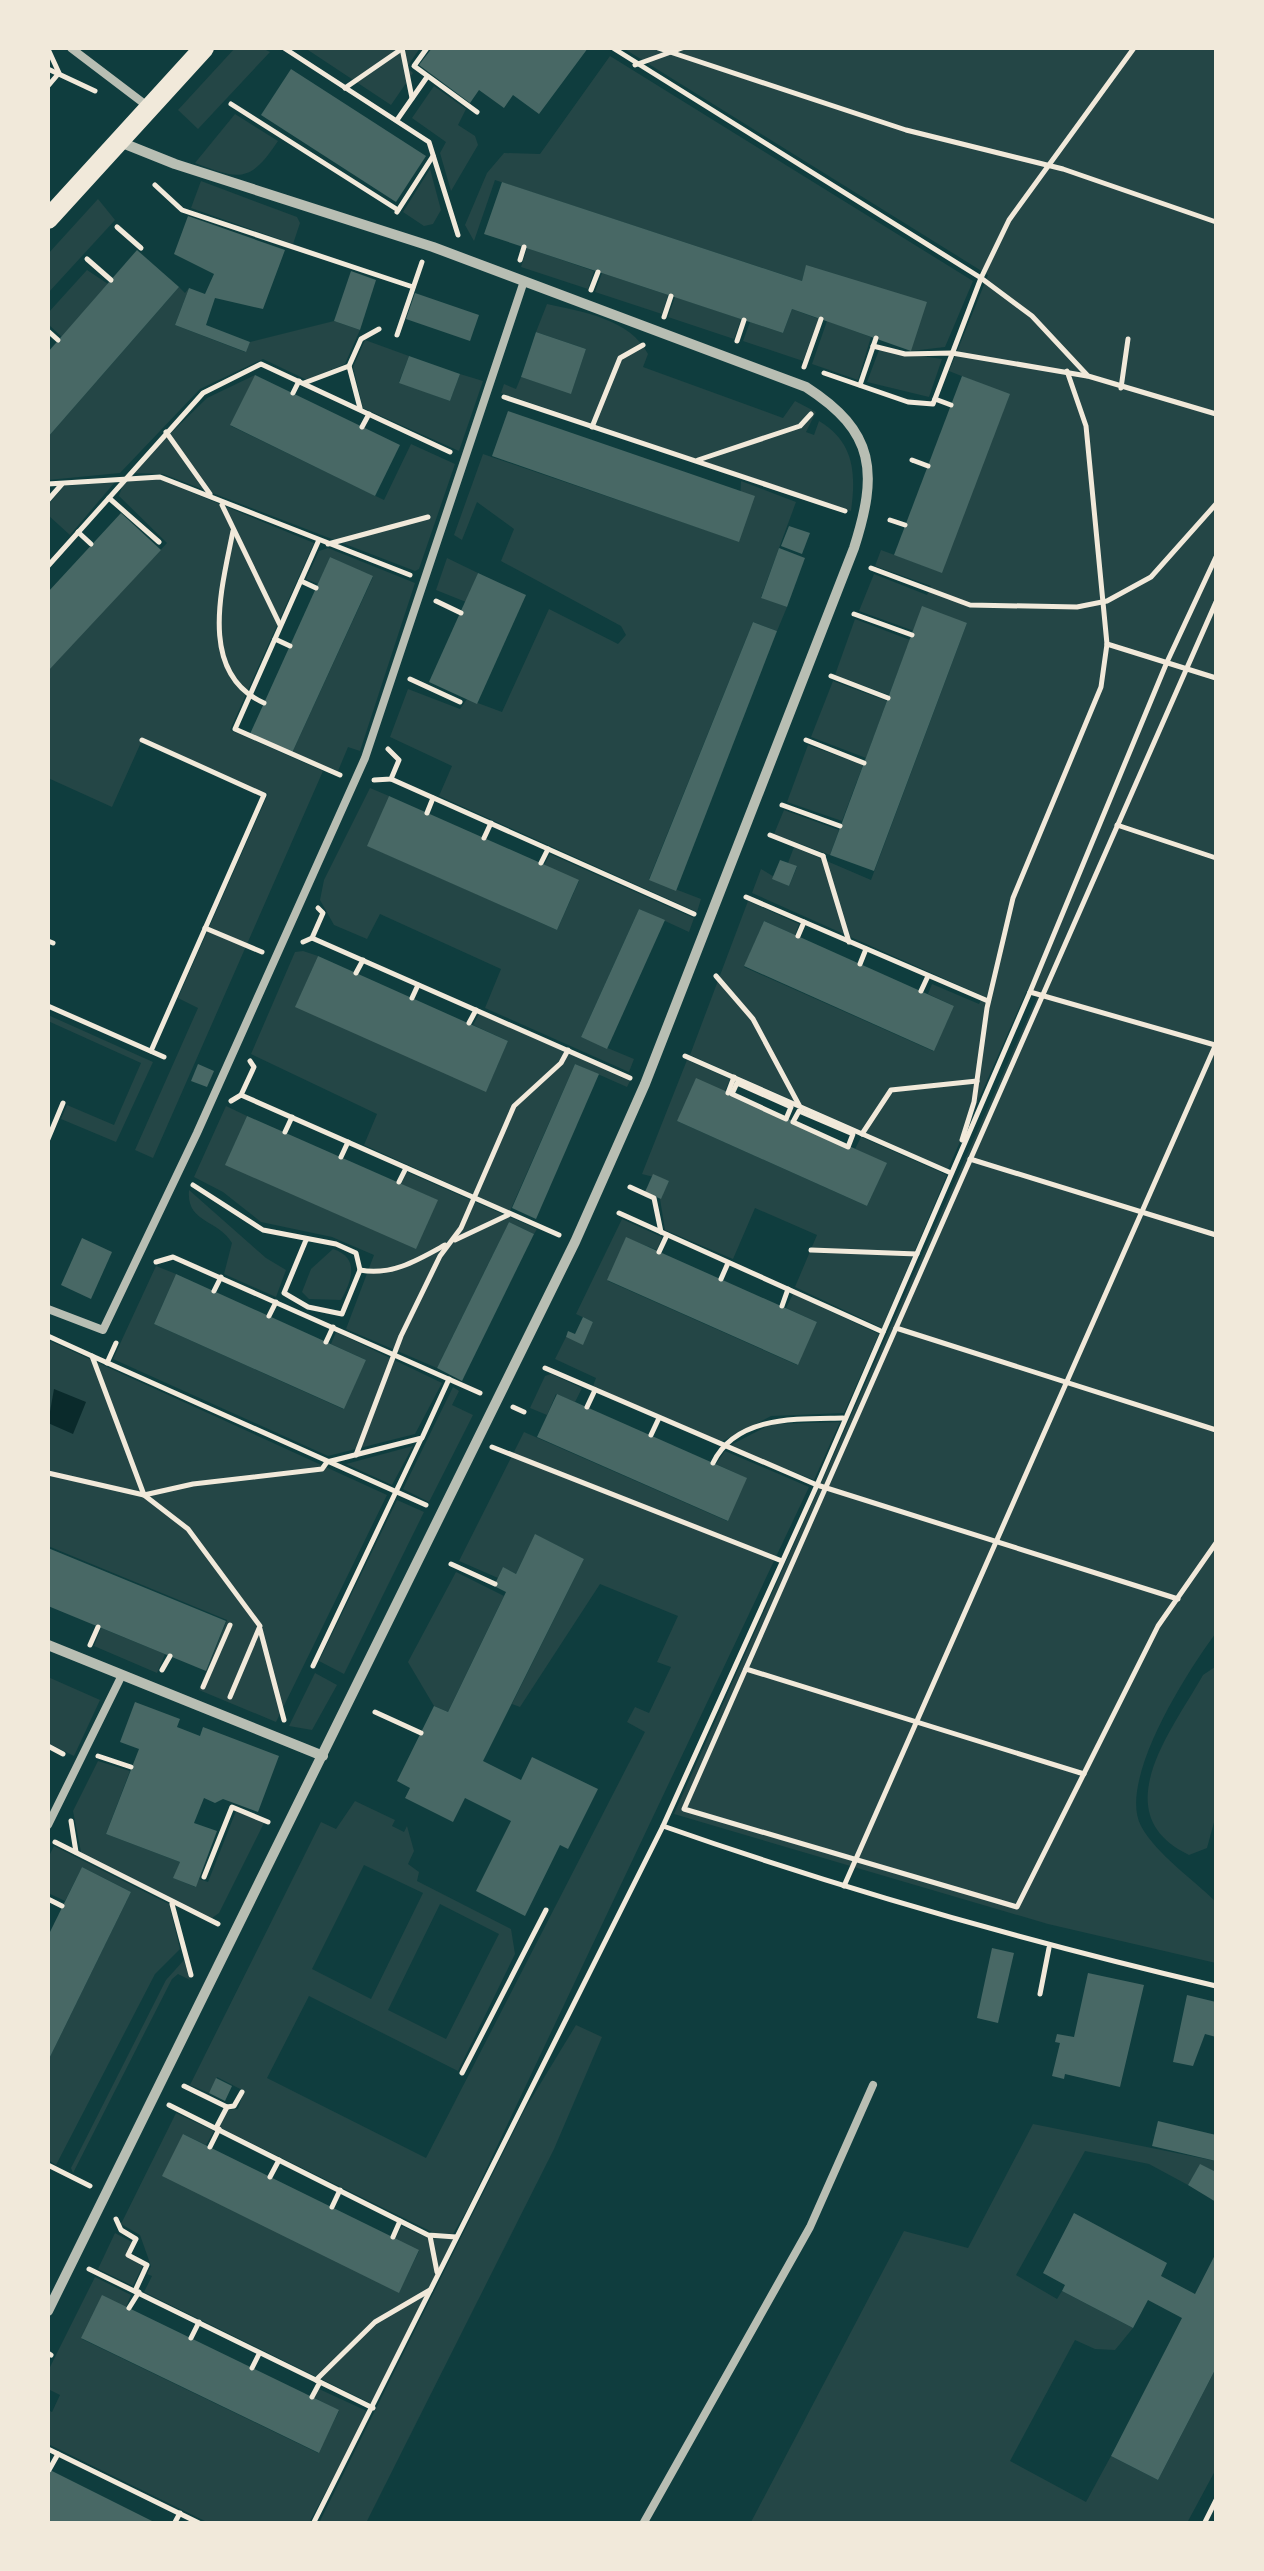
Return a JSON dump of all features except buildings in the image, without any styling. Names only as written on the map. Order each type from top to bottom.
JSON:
[{"type":"main road","points":[[48,219],[204,48]]},
{"type":"street","points":[[48,2311],[575,1242],[645,1084],[864,518],[868,456],[858,433],[824,398],[782,376],[428,246],[175,164],[120,142]]},
{"type":"street","points":[[48,1644],[323,1756]]},
{"type":"lane","points":[[72,48],[150,108]]},
{"type":"lane","points":[[48,1309],[103,1330],[177,1177],[354,781],[524,281]]},
{"type":"lane","points":[[48,1826],[122,1676]]},
{"type":"lane","points":[[643,2524],[810,2226],[872,2086]]},
{"type":"path","points":[[284,48],[428,142],[451,216]]},
{"type":"path","points":[[346,88],[402,48],[412,98]]},
{"type":"path","points":[[427,48],[414,66],[477,112]]},
{"type":"path","points":[[613,48],[982,278],[1032,316],[1088,376]]},
{"type":"path","points":[[658,48],[906,130],[1048,165],[1216,222]]},
{"type":"path","points":[[635,65],[682,48]]},
{"type":"path","points":[[951,404],[934,402],[1009,220],[1134,48]]},
{"type":"path","points":[[48,49],[58,74]]},
{"type":"path","points":[[48,70],[103,95]]},
{"type":"path","points":[[48,86],[58,74]]},
{"type":"path","points":[[397,120],[428,76]]},
{"type":"path","points":[[232,104],[398,210]]},
{"type":"path","points":[[385,231],[433,156]]},
{"type":"path","points":[[156,185],[182,210],[413,288]]},
{"type":"path","points":[[117,227],[141,248]]},
{"type":"path","points":[[397,335],[428,246]]},
{"type":"path","points":[[87,260],[111,280]]},
{"type":"path","points":[[590,293],[598,272]]},
{"type":"path","points":[[592,427],[620,358],[658,330],[671,296]]},
{"type":"path","points":[[736,344],[744,320]]},
{"type":"path","points":[[804,366],[821,320]]},
{"type":"path","points":[[360,410],[349,366],[361,339],[379,328]]},
{"type":"path","points":[[48,331],[58,340]]},
{"type":"path","points":[[1121,388],[1128,340]]},
{"type":"path","points":[[860,386],[875,342],[905,354],[952,353],[1088,376],[1216,414]]},
{"type":"path","points":[[48,566],[124,476],[203,393],[261,364],[464,459]]},
{"type":"path","points":[[293,393],[302,382],[349,366]]},
{"type":"path","points":[[955,1164],[977,1081],[988,1001],[1013,898],[1101,687],[1107,644],[1086,426],[1068,372]]},
{"type":"path","points":[[695,461],[800,426],[838,378]]},
{"type":"path","points":[[487,392],[864,518],[905,525]]},
{"type":"path","points":[[362,427],[369,414]]},
{"type":"path","points":[[166,432],[204,490],[220,501],[280,626]]},
{"type":"path","points":[[912,460],[928,466]]},
{"type":"path","points":[[48,484],[160,476],[424,580]]},
{"type":"path","points":[[48,500],[64,482]]},
{"type":"path","points":[[109,498],[159,542]]},
{"type":"path","points":[[871,568],[970,605],[1077,607],[1104,602],[1152,577],[1216,504]]},
{"type":"path","points":[[354,781],[235,729],[322,543],[446,512]]},
{"type":"path","points":[[234,528],[218,631],[230,672],[249,696],[264,703]]},
{"type":"path","points":[[78,532],[92,544]]},
{"type":"path","points":[[313,2524],[664,1826],[818,1485],[1167,662],[1216,557]]},
{"type":"path","points":[[301,581],[316,588]]},
{"type":"path","points":[[428,598],[460,613]]},
{"type":"path","points":[[1216,602],[684,1809],[1017,1908],[1158,1626],[1216,1544]]},
{"type":"path","points":[[854,614],[912,635]]},
{"type":"path","points":[[274,639],[290,646]]},
{"type":"path","points":[[1107,644],[1216,678]]},
{"type":"path","points":[[402,676],[460,702]]},
{"type":"path","points":[[830,676],[888,698]]},
{"type":"path","points":[[142,740],[264,795],[150,1051]]},
{"type":"path","points":[[806,740],[864,763]]},
{"type":"path","points":[[391,779],[708,920]]},
{"type":"path","points":[[427,812],[433,798]]},
{"type":"path","points":[[782,805],[840,826]]},
{"type":"path","points":[[484,838],[491,824]]},
{"type":"path","points":[[1117,825],[1216,858]]},
{"type":"path","points":[[770,835],[824,857],[849,942]]},
{"type":"path","points":[[541,864],[548,849]]},
{"type":"path","points":[[746,898],[988,1001]]},
{"type":"path","points":[[798,936],[804,922]]},
{"type":"path","points":[[206,928],[246,945]]},
{"type":"path","points":[[312,938],[645,1084]]},
{"type":"path","points":[[860,964],[866,949]]},
{"type":"path","points":[[356,973],[363,960]]},
{"type":"path","points":[[716,976],[754,1019],[798,1106]]},
{"type":"path","points":[[921,991],[928,976]]},
{"type":"path","points":[[412,998],[418,984]]},
{"type":"path","points":[[844,1886],[1216,1045],[1030,992]]},
{"type":"path","points":[[48,1006],[164,1057]]},
{"type":"path","points":[[470,1024],[476,1010]]},
{"type":"path","points":[[356,1455],[401,1336],[514,1106],[561,1064],[568,1050]]},
{"type":"path","points":[[686,1056],[950,1173]]},
{"type":"path","points":[[728,1092],[734,1078]]},
{"type":"path","points":[[849,1147],[891,1090],[977,1081]]},
{"type":"path","points":[[737,1083],[791,1107],[788,1120],[732,1094],[737,1083]]},
{"type":"path","points":[[241,1095],[575,1242]]},
{"type":"path","points":[[48,1138],[63,1103]]},
{"type":"path","points":[[788,1120],[798,1106]]},
{"type":"path","points":[[799,1111],[854,1134],[849,1147],[793,1122],[799,1111]]},
{"type":"path","points":[[285,1132],[292,1118]]},
{"type":"path","points":[[341,1157],[348,1142]]},
{"type":"path","points":[[970,1159],[1216,1235]]},
{"type":"path","points":[[399,1182],[406,1168]]},
{"type":"path","points":[[177,1177],[263,1230],[306,1240],[356,1253],[360,1270],[342,1314],[308,1307],[284,1293],[306,1240]]},
{"type":"path","points":[[630,1187],[654,1198],[664,1234],[659,1252]]},
{"type":"path","points":[[360,1270],[376,1273],[410,1264],[511,1214]]},
{"type":"path","points":[[619,1214],[883,1332]]},
{"type":"path","points":[[811,1250],[917,1254]]},
{"type":"path","points":[[152,1263],[173,1257],[524,1412]]},
{"type":"path","points":[[721,1279],[728,1262]]},
{"type":"path","points":[[214,1292],[221,1277]]},
{"type":"path","points":[[782,1306],[788,1290]]},
{"type":"path","points":[[269,1316],[276,1302]]},
{"type":"path","points":[[326,1342],[333,1327]]},
{"type":"path","points":[[896,1328],[1216,1430]]},
{"type":"path","points":[[107,1362],[122,1330]]},
{"type":"path","points":[[48,1336],[442,1512]]},
{"type":"path","points":[[92,1356],[144,1496]]},
{"type":"path","points":[[545,1368],[818,1485],[1178,1599]]},
{"type":"path","points":[[313,1666],[449,1380]]},
{"type":"path","points":[[587,1407],[595,1390]]},
{"type":"path","points":[[651,1436],[659,1418]]},
{"type":"path","points":[[713,1463],[721,1446],[770,1420],[845,1418]]},
{"type":"path","points":[[144,1496],[192,1484],[322,1469],[327,1462],[422,1438]]},
{"type":"path","points":[[476,1441],[782,1561]]},
{"type":"path","points":[[48,1473],[144,1496],[188,1529],[260,1626],[260,1643],[285,1722]]},
{"type":"path","points":[[450,1564],[495,1584]]},
{"type":"path","points":[[200,1695],[230,1625]]},
{"type":"path","points":[[222,1714],[260,1626]]},
{"type":"path","points":[[89,1648],[98,1627]]},
{"type":"path","points":[[158,1677],[170,1656]]},
{"type":"path","points":[[746,1670],[1084,1774]]},
{"type":"path","points":[[375,1712],[421,1733]]},
{"type":"path","points":[[89,1767],[104,1740]]},
{"type":"path","points":[[96,1755],[132,1767]]},
{"type":"path","points":[[204,1877],[232,1807],[268,1822]]},
{"type":"path","points":[[48,1850],[68,1808],[76,1852]]},
{"type":"path","points":[[664,1826],[844,1886],[1050,1947],[1216,1986]]},
{"type":"path","points":[[52,1840],[218,1924]]},
{"type":"path","points":[[48,1899],[62,1906]]},
{"type":"path","points":[[172,1901],[192,1978]]},
{"type":"path","points":[[462,2073],[546,1910]]},
{"type":"path","points":[[1040,1994],[1050,1947]]},
{"type":"path","points":[[184,2086],[226,2107],[234,2106],[242,2092]]},
{"type":"path","points":[[153,2097],[430,2236],[456,2236]]},
{"type":"path","points":[[210,2147],[226,2107]]},
{"type":"path","points":[[270,2176],[278,2160]]},
{"type":"path","points":[[48,2165],[106,2192],[121,2230],[136,2239],[128,2255],[148,2264],[130,2308]]},
{"type":"path","points":[[332,2207],[340,2190]]},
{"type":"path","points":[[393,2237],[400,2222]]},
{"type":"path","points":[[430,2236],[438,2275]]},
{"type":"path","points":[[72,2260],[373,2408]]},
{"type":"path","points":[[312,2397],[318,2381],[375,2322],[431,2289]]},
{"type":"path","points":[[191,2338],[199,2322]]},
{"type":"path","points":[[252,2368],[259,2354]]},
{"type":"path","points":[[48,2449],[201,2524]]},
{"type":"path","points":[[50,2470],[58,2454]]},
{"type":"path","points":[[1204,2524],[1216,2500]]},
{"type":"path","points":[[174,2524],[180,2513]]},
{"type":"shaded area","points":[[235,48],[262,48],[270,52],[198,129],[178,110]]},
{"type":"shaded area","points":[[305,48],[420,48],[407,67],[413,73],[391,105]]},
{"type":"shaded area","points":[[623,48],[1216,48],[1216,1633],[1159,1726],[1139,1782],[1136,1806],[1141,1826],[1156,1847],[1216,1902],[1216,1963],[1048,1924],[674,1814],[1038,995],[1027,990],[948,1169],[690,1055],[748,901],[799,924],[795,935],[764,921],[744,967],[933,1051],[954,1006],[928,994],[932,984],[979,1004],[983,996],[752,893],[761,869],[789,886],[797,867],[788,863],[794,847],[871,880],[967,623],[914,631],[859,611],[874,574],[927,595],[931,586],[875,566],[881,550],[941,572],[1009,395],[949,371],[988,275]]},
{"type":"shaded area","points":[[610,56],[973,281],[945,347],[911,351],[806,266],[802,281],[495,180],[474,241],[465,225],[487,173],[504,153],[540,154]]},
{"type":"shaded area","points":[[434,86],[466,109],[458,125],[475,136],[478,145],[451,191],[440,153],[446,142],[412,118]]},
{"type":"shaded area","points":[[235,114],[278,141],[260,165],[234,175],[195,163]]},
{"type":"shaded area","points":[[430,169],[441,210],[433,224],[424,226],[403,212]]},
{"type":"shaded area","points":[[201,181],[297,217],[300,223],[293,244],[191,208]]},
{"type":"shaded area","points":[[98,199],[115,220],[48,293],[48,254]]},
{"type":"shaded area","points":[[527,248],[594,271],[588,289],[521,267]]},
{"type":"shaded area","points":[[87,270],[108,284],[62,337],[48,324],[48,313]]},
{"type":"shaded area","points":[[602,273],[668,295],[662,314],[595,292]]},
{"type":"shaded area","points":[[179,287],[185,293],[189,288],[175,325],[245,352],[250,342],[334,321],[360,330],[345,364],[307,380],[263,359],[200,389],[120,473],[48,480],[48,437]]},
{"type":"shaded area","points":[[675,297],[741,319],[734,339],[668,317]]},
{"type":"shaded area","points":[[547,304],[618,325],[640,342],[648,354],[643,367],[783,418],[795,401],[816,412],[806,432],[814,435],[819,421],[831,429],[846,449],[853,472],[851,511],[501,393],[504,384],[516,389],[521,377],[571,393],[586,349],[536,332]]},
{"type":"shaded area","points":[[792,309],[819,319],[803,361],[743,341],[750,322],[783,333]]},
{"type":"shaded area","points":[[827,321],[871,337],[858,380],[812,364]]},
{"type":"shaded area","points":[[365,340],[409,356],[399,382],[450,401],[460,374],[483,381],[459,451],[363,408],[353,367]]},
{"type":"shaded area","points":[[879,350],[942,359],[929,397],[867,382]]},
{"type":"shaded area","points":[[255,375],[231,426],[384,500],[411,444],[455,464],[419,569],[415,571],[163,474],[130,473],[207,398]]},
{"type":"shaded area","points":[[483,454],[738,541],[741,481],[796,502],[761,597],[787,607],[777,631],[753,622],[649,879],[701,899],[697,912],[439,796],[452,766],[390,737],[408,689],[460,709],[467,699],[502,712],[549,609],[618,644],[626,635],[621,626],[501,561],[514,529],[477,502],[462,540],[454,535]]},
{"type":"shaded area","points":[[159,479],[314,543],[230,730],[323,771],[153,1158],[135,1150],[198,1008],[178,998],[268,794],[143,738],[112,807],[48,778],[48,668],[167,543],[119,496],[124,481]]},
{"type":"shaded area","points":[[115,482],[70,535],[48,515],[48,505],[64,486]]},
{"type":"shaded area","points":[[328,548],[415,583],[360,751],[348,747],[338,771],[292,753],[373,577],[330,557],[318,584],[306,579],[319,551]]},
{"type":"shaded area","points":[[447,558],[478,573],[466,602],[436,590]]},
{"type":"shaded area","points":[[855,619],[910,640],[889,695],[835,675]]},
{"type":"shaded area","points":[[833,681],[887,701],[866,758],[811,737]]},
{"type":"shaded area","points":[[808,745],[863,765],[842,821],[787,802]]},
{"type":"shaded area","points":[[370,788],[389,796],[368,846],[557,930],[579,881],[544,865],[550,854],[694,918],[689,932],[639,909],[581,1037],[634,1059],[629,1072],[485,1008],[501,969],[380,914],[367,939],[334,925],[320,900],[324,880]]},
{"type":"shaded area","points":[[784,810],[839,830],[830,855],[774,834]]},
{"type":"shaded area","points":[[295,952],[318,956],[296,1006],[486,1091],[508,1041],[473,1025],[479,1014],[630,1081],[627,1087],[575,1064],[510,1211],[364,1145],[377,1114],[251,1054]]},
{"type":"shaded area","points":[[48,1015],[153,1062],[116,1142],[61,1119],[67,1105],[114,1125],[141,1063],[48,1021]]},
{"type":"shaded area","points":[[687,1060],[730,1079],[725,1091],[677,1121],[867,1206],[886,1164],[855,1149],[861,1137],[947,1175],[882,1328],[795,1287],[817,1235],[755,1208],[733,1259],[665,1230],[660,1199],[669,1181],[642,1174]]},
{"type":"shaded area","points":[[226,1106],[247,1116],[226,1164],[437,1200],[401,1184],[407,1172],[537,1229],[534,1234],[509,1222],[437,1368],[346,1329],[374,1255],[332,1237],[261,1222],[223,1192],[194,1177]]},
{"type":"shaded area","points":[[189,1190],[266,1258],[286,1270],[276,1297],[224,1274],[232,1243],[192,1209]]},
{"type":"shaded area","points":[[622,1219],[662,1237],[657,1250],[626,1238],[608,1281],[797,1365],[817,1322],[786,1308],[793,1294],[879,1334],[844,1413],[771,1416],[721,1442],[593,1386],[596,1378],[555,1359],[566,1337],[583,1344],[593,1322],[576,1314]]},
{"type":"shaded area","points":[[333,1249],[350,1264],[345,1292],[341,1300],[309,1299],[302,1292],[311,1269]]},
{"type":"shaded area","points":[[156,1266],[176,1274],[154,1324],[343,1409],[366,1360],[331,1344],[336,1332],[442,1383],[415,1434],[328,1456],[113,1359]]},
{"type":"shaded area","points":[[48,1340],[387,1495],[276,1722],[199,1690],[227,1620],[48,1546]]},
{"type":"shaded area","points":[[551,1374],[582,1388],[575,1402],[556,1394],[547,1415],[530,1408],[545,1376]]},
{"type":"shaded area","points":[[453,1387],[459,1391],[452,1405],[473,1415],[429,1502],[403,1489]]},
{"type":"shaded area","points":[[54,1389],[86,1402],[73,1434],[48,1423]]},
{"type":"shaded area","points":[[840,1422],[814,1480],[729,1446],[771,1424]]},
{"type":"shaded area","points":[[524,1432],[727,1521],[746,1478],[716,1464],[725,1451],[809,1487],[453,2234],[434,2233],[219,2127],[227,2110],[238,2109],[244,2091],[217,2077],[209,2093],[190,2085],[321,1822],[336,1829],[355,1801],[395,1820],[392,1826],[404,1832],[407,1826],[414,1851],[408,1864],[419,1872],[417,1881],[511,1929],[515,1954],[458,2071],[309,1996],[267,2078],[426,2158],[645,1732],[627,1722],[635,1707],[649,1713],[671,1667],[657,1662],[678,1616],[600,1584],[520,1707],[512,1704],[584,1559],[536,1535],[516,1574],[503,1568],[498,1578],[459,1561]],"holes":[[[364,1865],[423,1893],[371,1999],[312,1969]],[[440,1904],[499,1934],[446,2039],[388,2010]]]},
{"type":"shaded area","points":[[413,1446],[392,1485],[346,1464]]},
{"type":"shaded area","points":[[397,1500],[424,1512],[344,1674],[319,1661]]},
{"type":"shaded area","points":[[456,1572],[504,1596],[448,1712],[434,1706],[408,1662]]},
{"type":"shaded area","points":[[101,1628],[165,1654],[157,1673],[94,1646]]},
{"type":"shaded area","points":[[1215,1667],[1216,1815],[1207,1848],[1189,1855],[1164,1838],[1151,1817],[1148,1794],[1152,1770],[1176,1720],[1203,1675]]},
{"type":"shaded area","points":[[315,1673],[337,1685],[312,1730],[289,1726]]},
{"type":"shaded area","points":[[48,1677],[100,1700],[74,1756],[48,1743]]},
{"type":"shaded area","points":[[98,1761],[130,1771],[106,1834],[180,1862],[174,1878],[195,1887],[199,1879],[208,1882],[236,1811],[264,1823],[219,1913],[212,1918],[81,1852],[73,1811]]},
{"type":"shaded area","points":[[54,1846],[169,1904],[180,1949],[155,1974],[56,2165],[48,2160],[48,2061],[131,1892],[82,1867],[65,1901],[48,1893],[48,1858]]},
{"type":"shaded area","points":[[184,1960],[190,1980],[178,1974],[172,1979],[73,2173],[71,2168],[166,1980]]},
{"type":"shaded area","points":[[576,2025],[602,2037],[554,2149],[366,2523],[319,2523],[525,2109]]},
{"type":"shaded area","points":[[176,2113],[214,2131],[206,2145],[183,2134],[399,2292],[419,2251],[395,2239],[402,2226],[428,2238],[453,2239],[372,2404],[144,2292],[152,2276],[147,2274],[151,2266],[140,2235],[121,2224]]},
{"type":"shaded area","points":[[1033,2124],[1216,2161],[1216,2172],[1200,2165],[1188,2185],[1149,2164],[1085,2151],[1016,2275],[1057,2299],[1062,2291],[1133,2328],[1115,2350],[1095,2349],[1075,2340],[1010,2461],[1086,2502],[1111,2456],[1158,2480],[1216,2368],[1216,2469],[1187,2523],[750,2524],[904,2231],[968,2248]]},
{"type":"shaded area","points":[[115,2233],[132,2242],[126,2256],[143,2265],[133,2286],[98,2269]]},
{"type":"shaded area","points":[[95,2277],[131,2295],[126,2307],[82,2339],[318,2453],[339,2411],[315,2398],[319,2389],[369,2412],[309,2523],[211,2524],[48,2444],[48,2410],[52,2412],[60,2395],[48,2389],[48,2371]]}]
